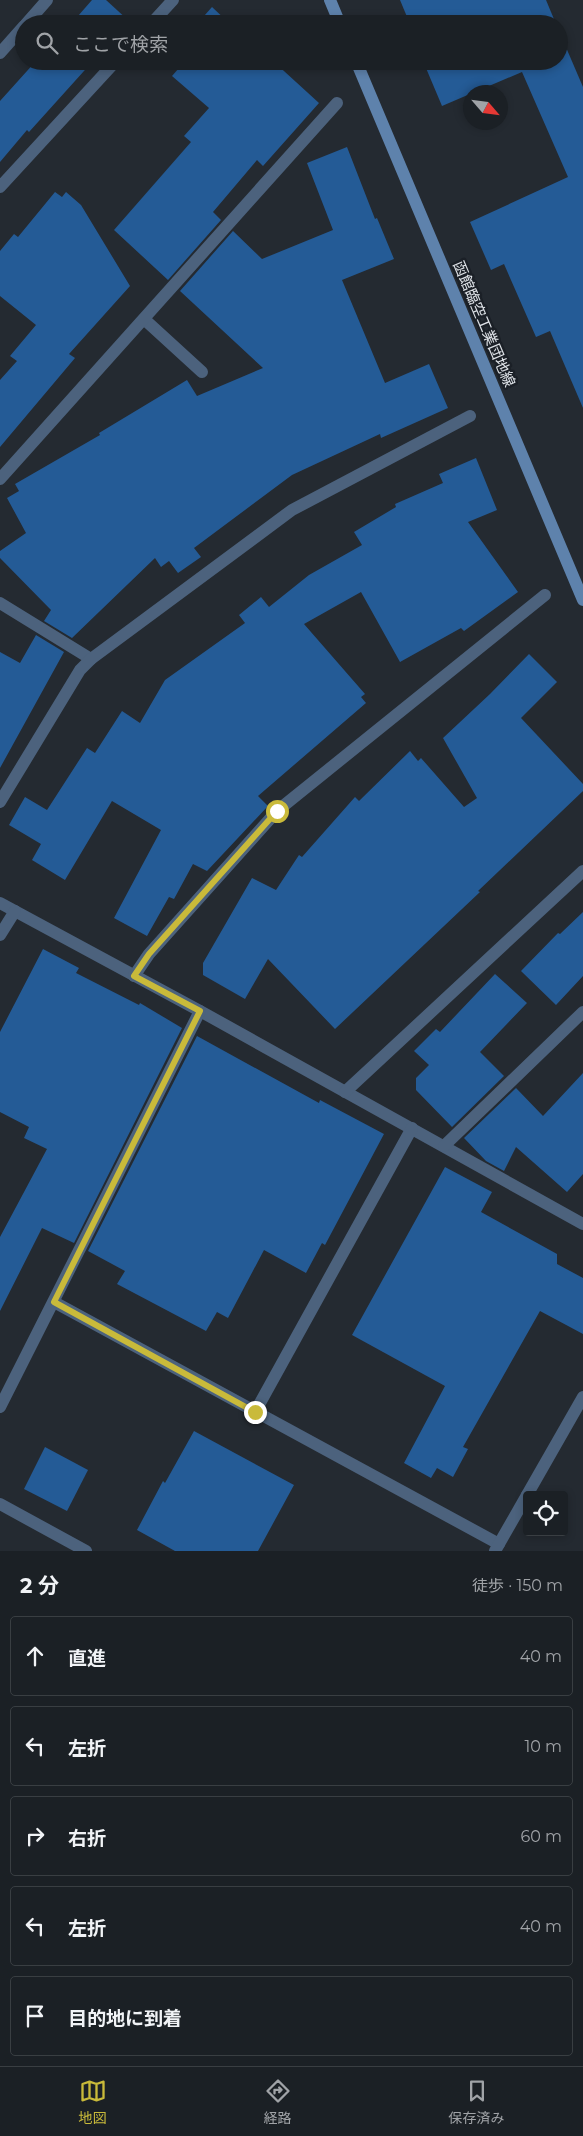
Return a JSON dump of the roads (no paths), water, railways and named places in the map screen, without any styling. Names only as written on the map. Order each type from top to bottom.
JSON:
[{"type":"main road","points":[[330,0],[336,15]]},
{"type":"main road","name":"函館臨空工業団地線","points":[[360,70],[582,597]]},
{"type":"street","points":[[34,15],[47,0]]},
{"type":"street","points":[[159,15],[173,0]]},
{"type":"street","points":[[0,53],[15,36]]},
{"type":"street","points":[[0,187],[108,70]]},
{"type":"street","points":[[0,479],[337,103]]},
{"type":"street","points":[[144,319],[202,372]]},
{"type":"street","points":[[0,802],[80,670],[91,659],[292,510],[470,416]]},
{"type":"street","points":[[134,976],[149,954],[277,811],[545,595]]},
{"type":"street","points":[[0,603],[91,659]]},
{"type":"street","points":[[346,1092],[583,871]]},
{"type":"street","points":[[0,903],[200,1011],[583,1224]]},
{"type":"street","points":[[0,935],[15,911]]},
{"type":"street","points":[[0,1407],[200,1011]]},
{"type":"street","points":[[444,1146],[583,1012]]},
{"type":"street","points":[[255,1412],[412,1128]]},
{"type":"street","points":[[54,1302],[497,1547],[523,1502]]},
{"type":"street","points":[[529,1491],[583,1397]]},
{"type":"street","points":[[0,1504],[86,1551]]}]
